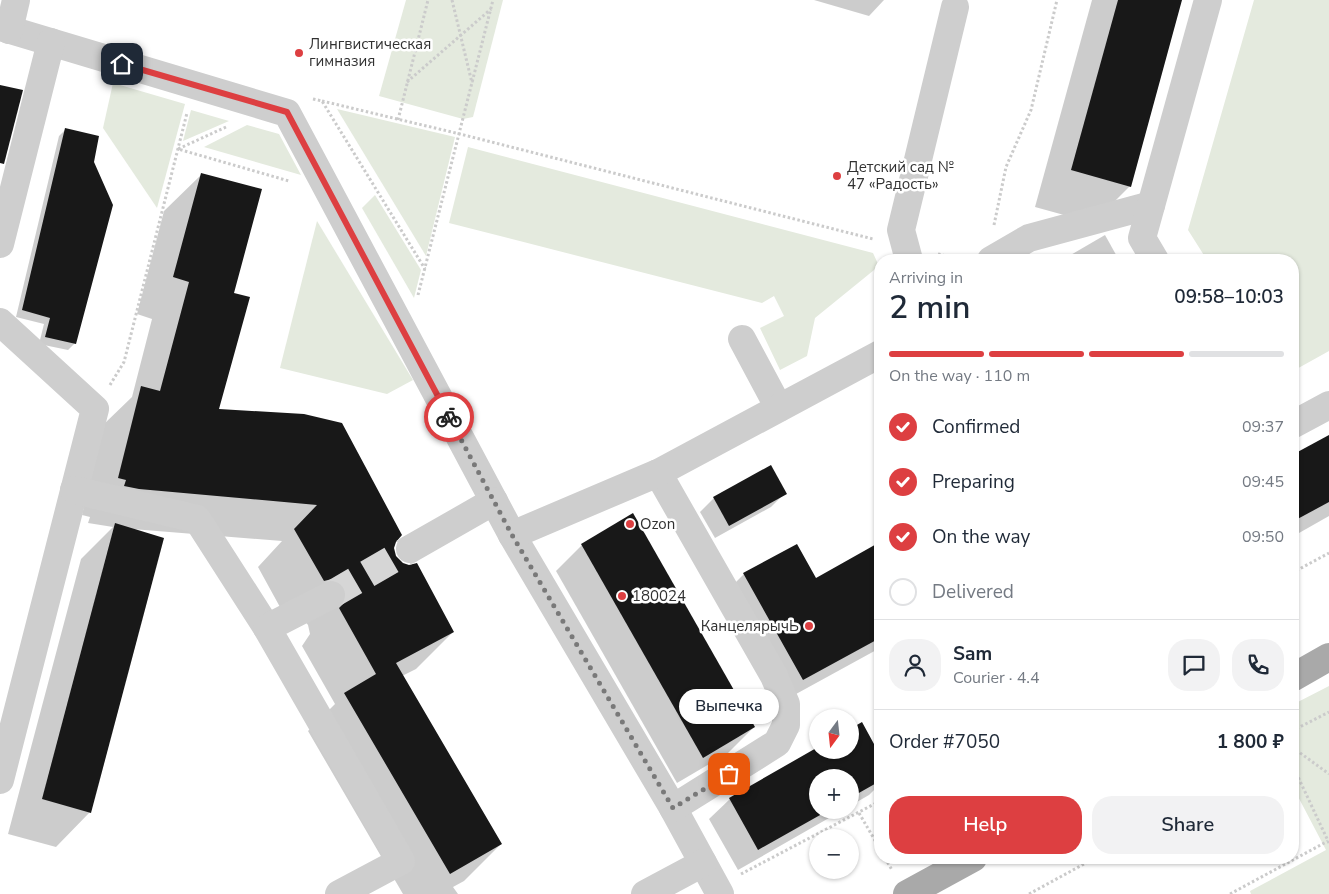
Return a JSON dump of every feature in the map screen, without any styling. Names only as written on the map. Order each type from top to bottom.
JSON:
[{"type":"main road","points":[[1299,674],[1329,657]]},
{"type":"main road","points":[[907,894],[961,864]]},
{"type":"lane","points":[[16,0],[5,28],[194,86],[287,112],[512,535],[673,808],[718,891]]},
{"type":"lane","points":[[1151,254],[1142,238],[1208,0]]},
{"type":"lane","points":[[907,253],[901,230],[956,7]]},
{"type":"lane","points":[[0,244],[51,42]]},
{"type":"lane","points":[[1001,254],[1029,238],[1151,204]]},
{"type":"lane","points":[[0,322],[95,409],[0,780]]},
{"type":"lane","points":[[742,339],[779,408]]},
{"type":"lane","points":[[512,535],[658,473],[874,357]]},
{"type":"lane","points":[[1299,421],[1329,405]]},
{"type":"lane","points":[[658,473],[774,676],[786,704],[786,725],[777,743],[673,808]]},
{"type":"lane","points":[[74,490],[197,519],[267,628],[401,861],[339,894]]},
{"type":"lane","points":[[410,550],[494,501]]},
{"type":"lane","points":[[267,628],[331,595]]},
{"type":"lane","points":[[646,894],[703,863]]},
{"type":"path","points":[[398,120],[428,0]]},
{"type":"path","points":[[452,0],[462,35],[472,84]]},
{"type":"path","points":[[460,134],[493,0]]},
{"type":"path","points":[[993,230],[1006,167],[1031,110],[1057,0]]},
{"type":"path","points":[[406,82],[491,8]]},
{"type":"path","points":[[95,409],[124,362],[194,86]]},
{"type":"path","points":[[322,101],[460,134],[907,253]]},
{"type":"path","points":[[178,149],[233,123]]},
{"type":"path","points":[[178,149],[292,182]]},
{"type":"path","points":[[1299,570],[1329,553]]},
{"type":"path","points":[[1299,727],[1329,712]]},
{"type":"path","points":[[1299,752],[1329,774]]},
{"type":"path","points":[[1299,779],[1329,842],[1299,858]]},
{"type":"path","points":[[874,804],[859,813],[874,839]]},
{"type":"path","points":[[718,891],[848,819]]},
{"type":"path","points":[[1029,894],[1084,864]]},
{"type":"path","points":[[1230,894],[1287,864]]},
{"type":"shaded area","points":[[406,0],[503,0],[473,117],[463,119],[379,96]]},
{"type":"shaded area","points":[[1254,0],[1329,0],[1329,351],[1299,368],[1299,254],[1203,254],[1188,230]]},
{"type":"shaded area","points":[[113,83],[185,104],[157,208],[103,128]]},
{"type":"shaded area","points":[[337,109],[455,137],[426,256]]},
{"type":"shaded area","points":[[191,110],[229,121],[183,141]]},
{"type":"shaded area","points":[[247,125],[279,134],[301,175],[204,147]]},
{"type":"shaded area","points":[[468,147],[873,253],[874,270],[815,318],[807,356],[780,370],[760,328],[784,316],[774,296],[762,303],[449,223]]},
{"type":"shaded area","points":[[375,195],[421,270],[414,298],[362,208]]},
{"type":"shaded area","points":[[317,221],[413,380],[387,394],[280,368]]},
{"type":"shaded area","points":[[1329,686],[1329,894],[1251,894],[1250,891],[1326,850],[1299,798],[1299,701]]},
{"type":"building","points":[[1118,0],[1182,0],[1131,187],[1071,170]]},
{"type":"building","points":[[0,85],[23,90],[4,164],[0,163]]},
{"type":"building","points":[[65,128],[99,136],[94,162],[113,205],[76,344],[45,337],[50,318],[22,310]]},
{"type":"building","points":[[201,173],[262,189],[234,293],[250,297],[219,409],[304,414],[342,423],[402,535],[394,548],[396,556],[403,563],[409,565],[417,563],[454,632],[396,663],[502,844],[450,874],[344,693],[376,674],[339,608],[347,596],[345,587],[340,582],[332,579],[324,581],[294,529],[317,505],[139,489],[124,486],[126,480],[118,478],[141,386],[160,391],[189,282],[173,277]]},
{"type":"building","points":[[1329,435],[1329,502],[1299,518],[1299,451]]},
{"type":"building","points":[[771,465],[787,494],[729,526],[713,497]]},
{"type":"building","points":[[633,513],[755,727],[703,758],[581,544]]},
{"type":"building","points":[[115,523],[164,538],[91,813],[42,799]]},
{"type":"building","points":[[797,544],[816,578],[874,545],[874,641],[803,680],[743,573]]},
{"type":"building","points":[[862,722],[874,744],[874,784],[859,793],[859,769],[809,769],[809,819],[813,819],[758,850],[729,798],[809,752],[809,759],[859,759],[859,724]]},
{"type":"tunnel","points":[[331,595],[410,549]]},
{"type":"way so far","points":[[449,417],[512,535],[673,808],[729,774]]},
{"type":"place","name":"Лингвистическая гимназия","points":[[299,53]]},
{"type":"place","name":"Детский сад № 47 «Радость»","points":[[837,176]]},
{"type":"place","name":"Ozon","points":[[630,524]]},
{"type":"place","name":"180024","points":[[622,596]]},
{"type":"place","name":"КанцелярычЬ","points":[[809,626]]},
{"type":"place","name":"Выпечка","points":[[729,774]]},
{"type":"route","points":[[122,64],[287,112],[449,417]]}]
